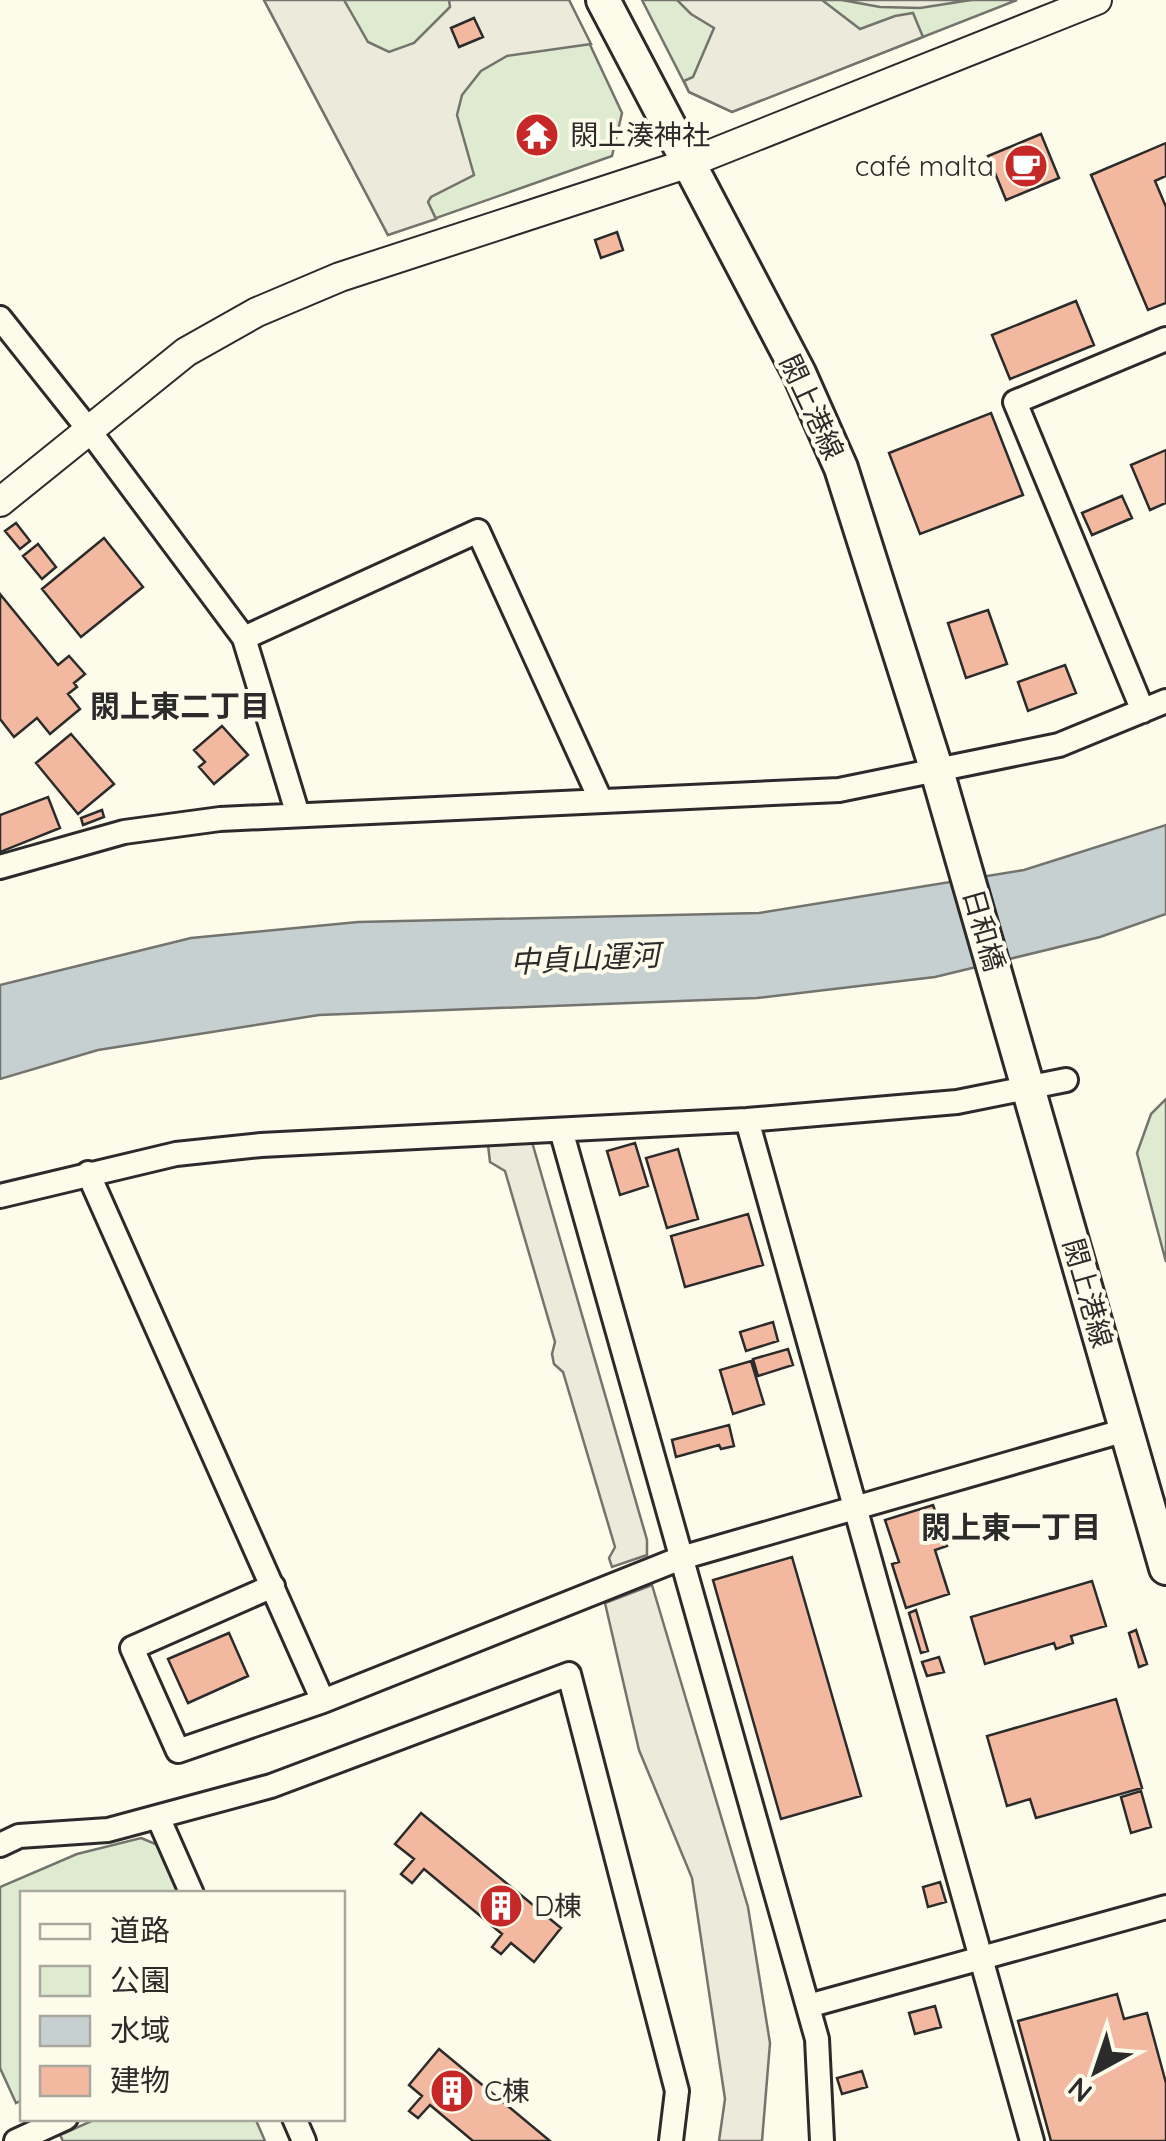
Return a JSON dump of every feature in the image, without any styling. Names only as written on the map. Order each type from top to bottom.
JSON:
[{"type":"main road","name":"閖上港線","points":[[603,0],[799,373],[841,468],[958,841]]},
{"type":"main road","name":"日和橋","points":[[958,841],[1010,1018]]},
{"type":"main road","name":"閖上港線","points":[[1010,1018],[1166,1568]]},
{"type":"street","points":[[0,502],[186,352],[257,312],[340,277],[686,164],[1096,0]]},
{"type":"street","points":[[0,318],[244,638],[298,815]]},
{"type":"street","points":[[1143,711],[1015,402],[1166,339]]},
{"type":"street","points":[[244,638],[478,532],[601,800]]},
{"type":"street","points":[[0,866],[124,832],[220,818],[839,790],[1060,745],[1166,700]]},
{"type":"street","points":[[0,1196],[176,1154],[261,1144],[747,1120],[958,1102],[1066,1080]]},
{"type":"street","points":[[747,1120],[1032,2141]]},
{"type":"street","points":[[561,1130],[817,2040],[822,2141]]},
{"type":"street","points":[[88,1173],[323,1700]]},
{"type":"street","points":[[273,1586],[132,1648],[178,1751],[323,1700],[680,1558],[1126,1430]]},
{"type":"street","points":[[0,1845],[18,1836],[108,1830],[271,1786],[568,1674],[676,2091],[671,2141]]},
{"type":"street","points":[[158,1817],[191,1891]]},
{"type":"street","points":[[808,2006],[1166,1907]]},
{"type":"street","points":[[16,2141],[59,2121]]},
{"type":"green space","points":[[264,0],[569,0],[622,113],[612,156],[388,235]]},
{"type":"green space","points":[[642,0],[1017,0],[732,112],[689,92]]},
{"type":"green space","points":[[1166,1099],[1166,1262],[1137,1153],[1151,1114]]},
{"type":"green space","points":[[141,1838],[158,1845],[179,1891],[20,1891],[20,2101],[16,2103],[0,2068],[0,1887],[77,1854]]},
{"type":"green space","points":[[92,2121],[256,2121],[265,2141],[63,2141],[60,2135]]},
{"type":"shaded area","points":[[264,0],[344,0],[368,42],[389,52],[414,43],[450,7],[449,0],[569,0],[591,44],[507,56],[481,71],[462,95],[457,115],[474,175],[431,197],[428,202],[436,219],[388,235]]},
{"type":"shaded area","points":[[677,0],[822,0],[860,29],[913,13],[923,37],[732,112],[689,92],[684,81],[693,77],[714,28]]},
{"type":"shaded area","points":[[842,0],[971,0],[920,8],[880,7]]},
{"type":"shaded area","points":[[532,1142],[647,1540],[647,1555],[612,1567],[609,1558],[615,1547],[563,1372],[554,1364],[555,1342],[505,1171],[490,1162],[488,1145]]},
{"type":"shaded area","points":[[652,1585],[748,1907],[770,2043],[762,2141],[719,2141],[725,2099],[692,1878],[639,1750],[605,1603]]},
{"type":"water","name":"中貞山運河","points":[[1166,825],[1166,914],[1100,937],[935,977],[757,998],[319,1015],[98,1050],[0,1079],[0,985],[191,938],[358,922],[759,913],[1024,870]]},
{"type":"building","points":[[474,18],[483,37],[459,47],[451,28]]},
{"type":"building","points":[[1041,134],[1059,178],[1006,200],[988,156]]},
{"type":"building","points":[[1166,143],[1166,176],[1155,181],[1166,207],[1166,303],[1148,310],[1091,175]]},
{"type":"building","points":[[617,232],[623,250],[601,258],[595,240]]},
{"type":"building","points":[[1076,301],[1094,345],[1010,379],[992,335]]},
{"type":"building","points":[[991,413],[1023,495],[920,534],[889,453]]},
{"type":"building","points":[[1166,450],[1166,503],[1150,510],[1131,465]]},
{"type":"building","points":[[1122,496],[1132,518],[1092,535],[1082,513]]},
{"type":"building","points":[[16,523],[30,541],[20,549],[5,531]]},
{"type":"building","points":[[104,538],[143,587],[81,637],[42,589]]},
{"type":"building","points":[[38,544],[56,567],[42,579],[23,556]]},
{"type":"building","points":[[0,594],[58,665],[69,656],[85,674],[68,694],[80,709],[50,734],[37,718],[14,737],[0,719]]},
{"type":"building","points":[[988,610],[1007,664],[966,678],[948,623]]},
{"type":"building","points":[[1065,665],[1076,693],[1028,711],[1018,682]]},
{"type":"building","points":[[222,726],[248,755],[214,784],[199,767],[205,762],[194,750]]},
{"type":"building","points":[[71,734],[114,784],[78,814],[36,763]]},
{"type":"building","points":[[48,797],[60,828],[0,852],[0,815]]},
{"type":"building","points":[[102,810],[104,817],[83,825],[81,818]]},
{"type":"building","points":[[635,1143],[648,1186],[620,1195],[607,1151]]},
{"type":"building","points":[[678,1149],[698,1219],[667,1228],[646,1158]]},
{"type":"building","points":[[748,1214],[763,1265],[685,1287],[671,1236]]},
{"type":"building","points":[[773,1322],[778,1341],[746,1351],[740,1332]]},
{"type":"building","points":[[788,1349],[793,1365],[758,1376],[753,1359]]},
{"type":"building","points":[[751,1361],[764,1404],[733,1414],[720,1370]]},
{"type":"building","points":[[729,1425],[734,1446],[721,1449],[719,1445],[676,1457],[672,1440]]},
{"type":"building","points":[[933,1505],[947,1546],[935,1550],[949,1594],[906,1608],[892,1564],[899,1562],[885,1520]]},
{"type":"building","points":[[792,1557],[861,1796],[781,1819],[713,1580]]},
{"type":"building","points":[[1092,1581],[1106,1626],[1071,1636],[1073,1643],[1056,1649],[1054,1643],[985,1664],[971,1617]]},
{"type":"building","points":[[916,1610],[928,1651],[921,1653],[909,1613]]},
{"type":"building","points":[[1136,1630],[1147,1664],[1139,1667],[1129,1633]]},
{"type":"building","points":[[229,1633],[248,1676],[188,1703],[168,1659]]},
{"type":"building","points":[[939,1657],[944,1672],[927,1676],[922,1662]]},
{"type":"building","points":[[1116,1699],[1142,1788],[1036,1818],[1030,1799],[1007,1806],[987,1736]]},
{"type":"building","points":[[1141,1791],[1151,1827],[1131,1833],[1121,1797]]},
{"type":"building","name":"D棟","points":[[421,1813],[561,1928],[534,1962],[511,1943],[501,1954],[492,1947],[502,1934],[424,1869],[412,1883],[401,1874],[414,1859],[395,1844]]},
{"type":"building","points":[[940,1882],[946,1902],[928,1907],[923,1887]]},
{"type":"building","points":[[1117,1994],[1124,2019],[1147,2013],[1166,2083],[1166,2141],[1051,2141],[1018,2021]]},
{"type":"building","points":[[935,2006],[941,2027],[915,2034],[909,2013]]},
{"type":"building","name":"C棟","points":[[439,2049],[550,2141],[473,2141],[430,2105],[418,2118],[409,2111],[422,2096],[409,2085]]},
{"type":"building","points":[[862,2071],[867,2087],[842,2094],[837,2078]]},
{"type":"place","name":"閖上湊神社","points":[[537,135]]},
{"type":"place","name":"café malta","points":[[1026,166]]},
{"type":"place","name":"D棟","points":[[501,1906]]},
{"type":"place","name":"C棟","points":[[452,2091]]},
{"type":"district","name":"閖上東二丁目","points":[[180,707]]},
{"type":"district","name":"閖上東一丁目","points":[[1011,1528]]}]
